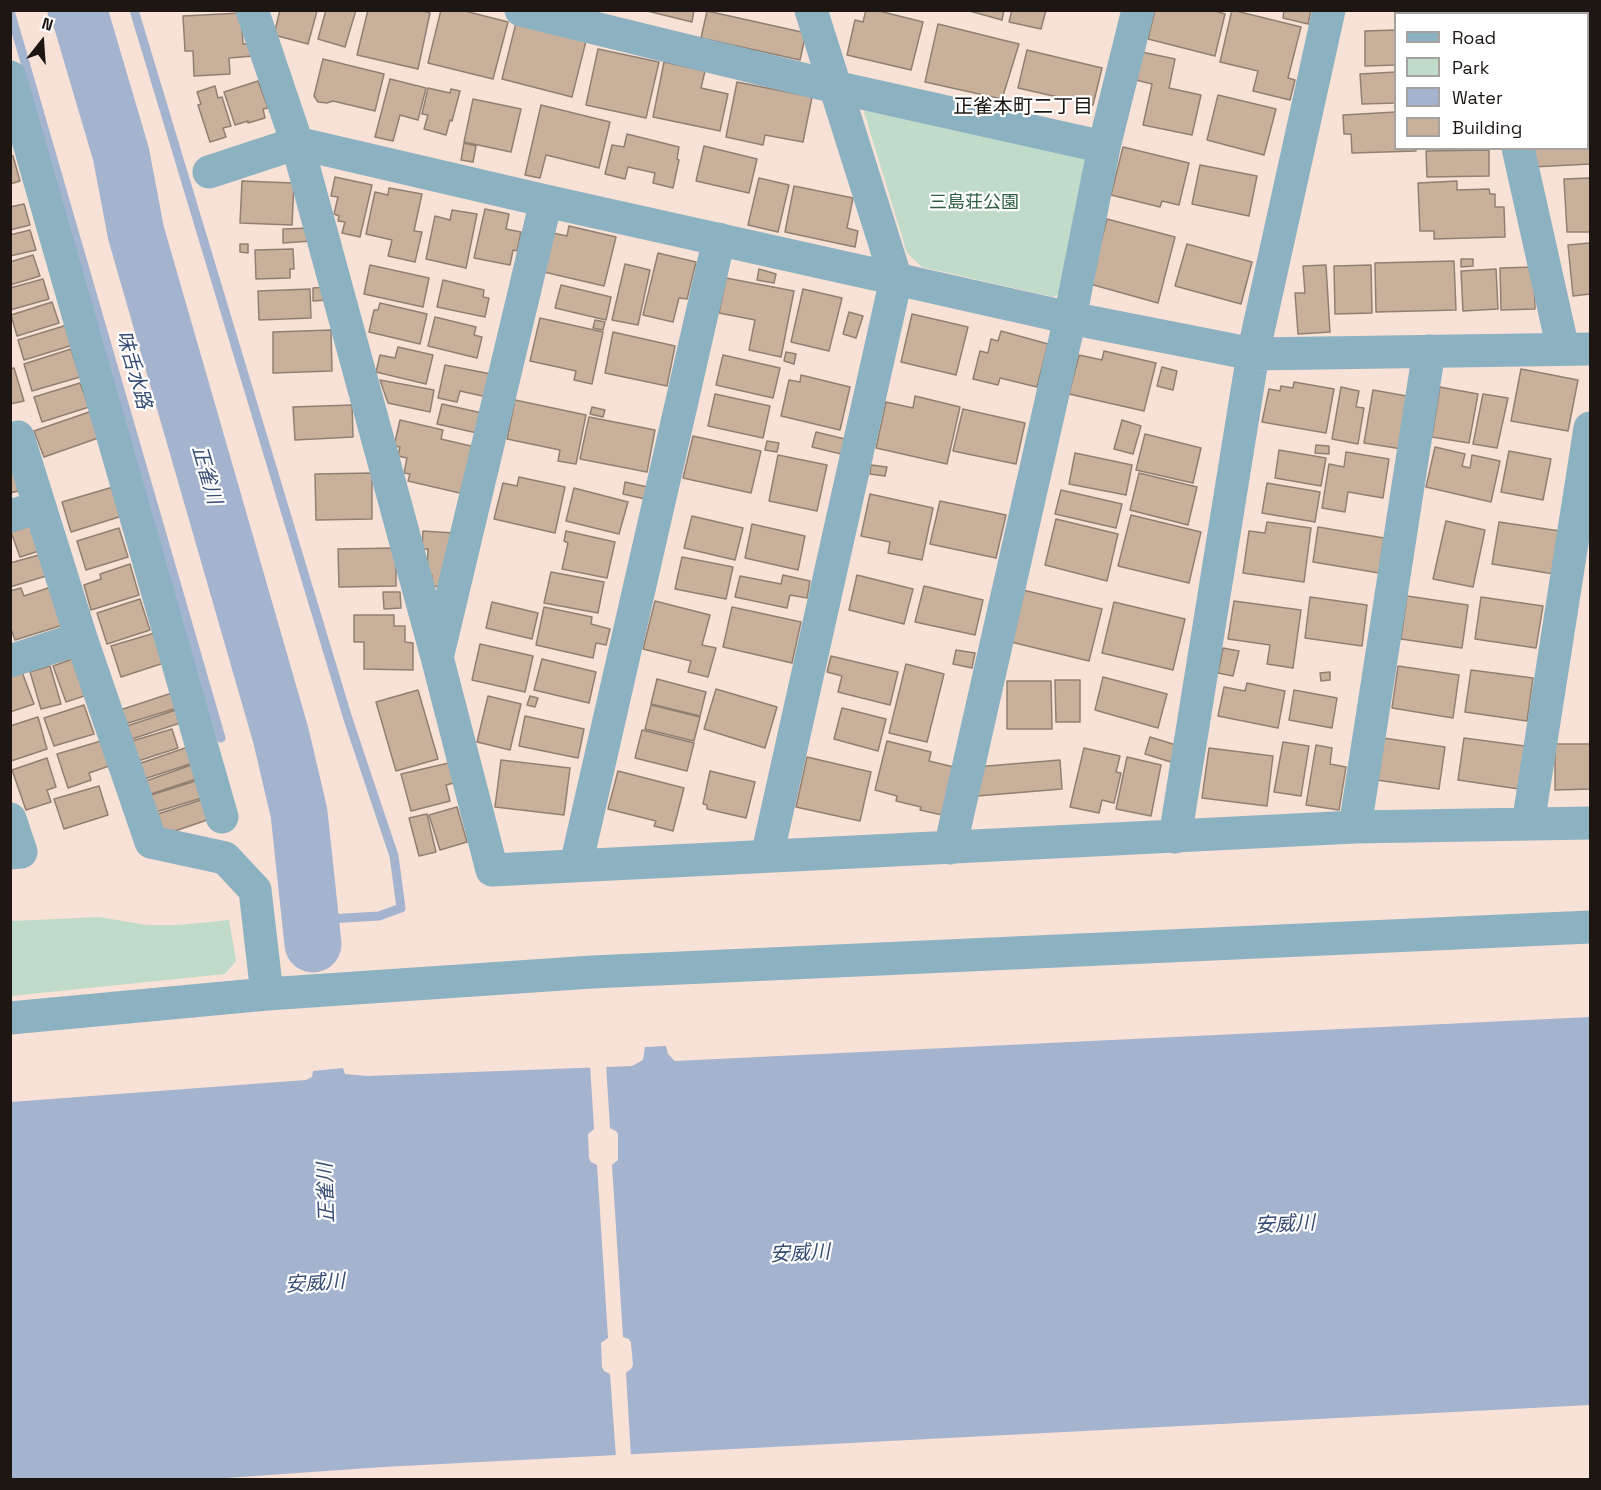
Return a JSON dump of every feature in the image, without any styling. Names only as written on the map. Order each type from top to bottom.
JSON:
[{"type":"street","points":[[252,10],[297,142],[437,657],[492,870],[1355,827],[1590,823]]},
{"type":"street","points":[[521,10],[835,87],[1104,147]]},
{"type":"street","points":[[767,856],[896,279],[811,10]]},
{"type":"street","points":[[950,848],[1070,318],[1104,147],[1138,10]]},
{"type":"street","points":[[1175,837],[1253,354],[1329,10]]},
{"type":"street","points":[[10,77],[15,111],[222,817]]},
{"type":"street","points":[[209,172],[297,142],[546,201],[1070,318],[1253,354],[1576,349],[1519,150]]},
{"type":"street","points":[[437,657],[546,201]]},
{"type":"street","points":[[576,865],[719,239]]},
{"type":"street","points":[[1355,827],[1429,351]]},
{"type":"street","points":[[1528,824],[1590,428]]},
{"type":"street","points":[[18,437],[25,511],[81,638],[152,842],[225,858],[255,890],[267,994]]},
{"type":"street","points":[[10,661],[81,638]]},
{"type":"street","points":[[10,819],[21,852],[10,853]]},
{"type":"street","points":[[10,1018],[267,994],[592,972],[1590,927]]},
{"type":"green space","name":"三島荘公園","points":[[871,104],[1091,154],[1066,290],[1053,297],[922,267],[907,253],[864,112]]},
{"type":"green space","points":[[99,917],[147,925],[179,925],[229,920],[236,961],[225,974],[11,996],[11,921]]},
{"type":"water","name":"安威川","points":[[1590,1017],[1590,1405],[383,1467],[212,1479],[11,1480],[11,1102],[306,1080],[312,1077],[313,1071],[343,1068],[345,1074],[368,1076],[632,1066],[643,1060],[645,1047],[666,1046],[668,1054],[675,1061]]},
{"type":"pier","points":[[590,1064],[606,1064],[610,1128],[618,1134],[618,1160],[612,1165],[623,1337],[629,1339],[631,1343],[633,1365],[626,1373],[631,1457],[616,1458],[610,1374],[602,1367],[601,1343],[608,1338],[597,1165],[589,1158],[588,1134],[594,1129]]},
{"type":"building","points":[[280,10],[317,11],[308,44],[274,35]]},
{"type":"building","points":[[326,10],[356,10],[345,47],[318,39]]},
{"type":"building","points":[[368,10],[420,10],[430,13],[418,69],[357,55]]},
{"type":"building","points":[[441,10],[461,10],[508,22],[493,79],[428,63]]},
{"type":"building","points":[[643,10],[694,10],[692,22]]},
{"type":"building","points":[[866,10],[875,10],[923,22],[911,70],[847,55],[855,20],[863,22]]},
{"type":"building","points":[[966,10],[1004,10],[1002,20]]},
{"type":"building","points":[[1012,10],[1046,10],[1041,29],[1009,22]]},
{"type":"building","points":[[1155,10],[1212,10],[1225,14],[1215,56],[1148,39]]},
{"type":"building","points":[[1232,10],[1301,27],[1288,78],[1295,80],[1290,100],[1253,91],[1258,71],[1220,62]]},
{"type":"building","points":[[1284,10],[1311,10],[1308,24],[1283,18]]},
{"type":"building","points":[[1562,10],[1575,10],[1575,12],[1548,12]]},
{"type":"building","points":[[1590,10],[1590,38],[1589,12],[1585,12]]},
{"type":"building","points":[[707,11],[806,33],[800,60],[701,38]]},
{"type":"building","points":[[241,13],[243,44],[252,44],[253,56],[229,58],[230,74],[194,76],[193,51],[185,51],[183,16]]},
{"type":"building","points":[[516,23],[586,41],[572,97],[502,79]]},
{"type":"building","points":[[938,24],[1019,44],[1002,99],[925,82]]},
{"type":"building","points":[[1394,30],[1394,65],[1365,66],[1365,31]]},
{"type":"building","points":[[598,49],[659,62],[646,118],[586,105]]},
{"type":"building","points":[[1027,50],[1102,68],[1093,105],[1018,88]]},
{"type":"building","points":[[1142,52],[1175,59],[1169,88],[1201,95],[1192,135],[1143,125],[1152,84],[1136,80]]},
{"type":"building","points":[[323,59],[384,74],[375,111],[333,101],[318,102],[314,96]]},
{"type":"building","points":[[664,62],[705,71],[701,88],[728,94],[720,131],[653,117]]},
{"type":"building","points":[[1394,72],[1394,103],[1362,104],[1360,74]]},
{"type":"building","points":[[390,79],[426,88],[418,120],[400,115],[393,141],[375,137]]},
{"type":"building","points":[[258,81],[268,108],[263,109],[265,118],[235,125],[224,92]]},
{"type":"building","points":[[737,82],[812,97],[803,142],[765,135],[763,145],[726,137]]},
{"type":"building","points":[[215,86],[218,98],[222,97],[231,126],[223,128],[226,137],[210,142],[198,105],[201,104],[197,92]]},
{"type":"building","points":[[1590,86],[1590,164],[1533,167],[1532,150],[1589,150]]},
{"type":"building","points":[[428,88],[450,93],[451,89],[460,91],[446,135],[424,129],[428,115],[422,114]]},
{"type":"building","points":[[1218,95],[1276,109],[1264,155],[1207,140]]},
{"type":"building","points":[[473,99],[521,109],[511,152],[464,142]]},
{"type":"building","points":[[541,105],[610,122],[599,168],[546,155],[540,178],[525,175]]},
{"type":"building","points":[[1394,112],[1394,150],[1416,151],[1352,153],[1351,134],[1344,134],[1343,115]]},
{"type":"building","points":[[627,134],[679,147],[677,159],[679,160],[673,188],[653,183],[655,173],[628,167],[625,179],[605,174],[612,145],[624,147]]},
{"type":"building","points":[[464,143],[476,146],[473,162],[461,160]]},
{"type":"building","points":[[704,146],[757,159],[749,193],[696,181]]},
{"type":"building","points":[[1123,147],[1189,163],[1179,205],[1162,201],[1160,207],[1111,195]]},
{"type":"building","points":[[1489,150],[1489,176],[1427,177],[1426,151]]},
{"type":"building","points":[[10,156],[13,156],[20,181],[10,184]]},
{"type":"building","points":[[1200,165],[1257,176],[1249,216],[1192,204]]},
{"type":"building","points":[[335,177],[372,185],[360,237],[342,233],[345,222],[338,221],[339,216],[334,214],[338,197],[331,196]]},
{"type":"building","points":[[759,178],[789,185],[778,232],[748,225]]},
{"type":"building","points":[[1590,178],[1590,232],[1567,232],[1564,179]]},
{"type":"building","points":[[242,181],[294,183],[292,225],[240,223]]},
{"type":"building","points":[[1457,181],[1457,190],[1489,189],[1490,194],[1495,194],[1495,207],[1504,207],[1505,237],[1434,239],[1434,231],[1420,231],[1418,183]]},
{"type":"building","points":[[794,186],[853,198],[847,228],[858,231],[855,247],[785,232]]},
{"type":"building","points":[[389,188],[422,194],[414,231],[422,232],[415,262],[388,256],[392,240],[366,234],[375,192],[388,195]]},
{"type":"building","points":[[24,204],[30,225],[10,230],[10,207]]},
{"type":"building","points":[[485,209],[509,214],[506,229],[521,232],[517,251],[513,250],[510,265],[474,258]]},
{"type":"building","points":[[452,210],[477,214],[466,268],[426,259],[435,216],[450,220]]},
{"type":"building","points":[[1107,219],[1175,237],[1158,303],[1090,284]]},
{"type":"building","points":[[569,226],[616,237],[604,286],[544,272],[553,233],[567,236]]},
{"type":"building","points":[[311,228],[312,241],[283,243],[283,229]]},
{"type":"building","points":[[30,230],[36,250],[10,256],[10,235]]},
{"type":"building","points":[[1590,243],[1590,294],[1573,296],[1568,245]]},
{"type":"building","points":[[240,244],[248,244],[248,253],[240,252]]},
{"type":"building","points":[[1187,244],[1252,262],[1241,304],[1175,286]]},
{"type":"building","points":[[293,249],[294,269],[290,269],[290,278],[256,279],[255,250]]},
{"type":"building","points":[[658,253],[696,262],[687,299],[679,298],[673,322],[643,315]]},
{"type":"building","points":[[33,255],[40,276],[10,285],[10,262]]},
{"type":"building","points":[[1461,259],[1473,259],[1473,266],[1461,267]]},
{"type":"building","points":[[1454,261],[1456,310],[1376,312],[1375,263]]},
{"type":"building","points":[[625,264],[650,270],[638,325],[612,320]]},
{"type":"building","points":[[370,265],[429,278],[423,307],[364,294]]},
{"type":"building","points":[[1326,265],[1330,332],[1298,334],[1295,293],[1305,293],[1303,266]]},
{"type":"building","points":[[1371,265],[1372,313],[1335,314],[1334,266]]},
{"type":"building","points":[[1534,267],[1535,309],[1501,310],[1500,268]]},
{"type":"building","points":[[759,269],[776,274],[774,283],[757,280]]},
{"type":"building","points":[[1496,269],[1498,309],[1463,311],[1461,271]]},
{"type":"building","points":[[726,278],[794,291],[781,357],[749,350],[755,320],[719,313]]},
{"type":"building","points":[[43,279],[49,299],[10,310],[10,288]]},
{"type":"building","points":[[443,280],[484,290],[483,297],[489,298],[485,317],[437,307]]},
{"type":"building","points":[[561,285],[611,297],[606,320],[555,308]]},
{"type":"building","points":[[327,287],[328,300],[313,301],[313,288]]},
{"type":"building","points":[[310,289],[311,318],[259,320],[258,291]]},
{"type":"building","points":[[803,289],[842,298],[829,351],[791,342]]},
{"type":"building","points":[[52,302],[59,323],[17,336],[11,315]]},
{"type":"building","points":[[380,303],[427,314],[420,344],[369,332],[374,310],[378,310]]},
{"type":"building","points":[[849,312],[863,316],[856,338],[843,334]]},
{"type":"building","points":[[912,314],[968,327],[956,375],[901,362]]},
{"type":"building","points":[[435,317],[476,327],[474,335],[482,337],[477,358],[428,346]]},
{"type":"building","points":[[540,318],[603,332],[592,384],[574,380],[576,371],[530,361]]},
{"type":"building","points":[[595,320],[605,322],[603,330],[593,328]]},
{"type":"building","points":[[67,325],[73,345],[24,360],[18,340]]},
{"type":"building","points":[[331,330],[332,371],[273,373],[273,332]]},
{"type":"building","points":[[1001,331],[1048,344],[1037,387],[1000,378],[998,385],[973,379],[980,351],[988,353],[991,339],[998,341]]},
{"type":"building","points":[[613,332],[675,346],[667,386],[605,373]]},
{"type":"building","points":[[398,347],[433,355],[426,384],[376,372],[380,355],[395,358]]},
{"type":"building","points":[[71,349],[80,377],[32,391],[24,364]]},
{"type":"building","points":[[1104,351],[1156,363],[1144,411],[1069,394],[1079,355],[1102,360]]},
{"type":"building","points":[[786,352],[796,354],[794,364],[784,361]]},
{"type":"building","points":[[723,355],[780,368],[773,398],[716,385]]},
{"type":"building","points":[[445,365],[491,374],[487,397],[460,391],[457,402],[438,398]]},
{"type":"building","points":[[1162,367],[1177,371],[1173,390],[1157,386]]},
{"type":"building","points":[[14,368],[24,401],[10,404],[10,369]]},
{"type":"building","points":[[1521,369],[1578,380],[1568,431],[1511,421]]},
{"type":"building","points":[[801,375],[850,387],[840,430],[781,416],[789,380],[800,382]]},
{"type":"building","points":[[380,380],[434,390],[430,412],[388,403]]},
{"type":"building","points":[[1294,382],[1334,389],[1326,433],[1262,422],[1269,389],[1280,391],[1281,386],[1293,388]]},
{"type":"building","points":[[80,383],[89,407],[42,422],[34,397]]},
{"type":"building","points":[[1341,387],[1359,391],[1356,407],[1364,408],[1358,444],[1332,439]]},
{"type":"building","points":[[1440,387],[1478,394],[1469,443],[1432,437]]},
{"type":"building","points":[[1373,390],[1412,397],[1402,449],[1364,443]]},
{"type":"building","points":[[715,394],[770,406],[763,438],[708,426]]},
{"type":"building","points":[[1483,394],[1508,398],[1497,448],[1473,444]]},
{"type":"building","points":[[915,396],[960,407],[947,464],[876,448],[886,402],[913,408]]},
{"type":"building","points":[[515,400],[586,415],[576,464],[558,461],[560,450],[507,439]]},
{"type":"building","points":[[442,404],[482,413],[477,433],[437,424]]},
{"type":"building","points":[[352,405],[353,437],[295,440],[293,407]]},
{"type":"building","points":[[592,407],[605,410],[603,417],[590,414]]},
{"type":"building","points":[[963,409],[1025,423],[1016,464],[953,451]]},
{"type":"building","points":[[92,411],[101,437],[44,457],[34,431]]},
{"type":"building","points":[[589,417],[655,430],[647,472],[580,459]]},
{"type":"building","points":[[400,420],[443,430],[441,439],[475,447],[464,494],[408,481],[410,474],[404,473],[407,458],[398,456],[400,447],[394,446]]},
{"type":"building","points":[[1122,420],[1141,426],[1133,454],[1114,449]]},
{"type":"building","points":[[816,432],[845,439],[841,454],[812,447]]},
{"type":"building","points":[[1145,434],[1201,448],[1193,483],[1136,470]]},
{"type":"building","points":[[693,436],[761,451],[751,493],[683,478]]},
{"type":"building","points":[[767,441],[779,443],[777,452],[765,450]]},
{"type":"building","points":[[1316,445],[1329,446],[1329,454],[1315,453]]},
{"type":"building","points":[[1435,447],[1465,454],[1462,466],[1470,468],[1472,455],[1500,461],[1491,502],[1426,487]]},
{"type":"building","points":[[1279,450],[1326,458],[1321,486],[1275,478]]},
{"type":"building","points":[[1509,451],[1551,459],[1543,500],[1501,492]]},
{"type":"building","points":[[1346,452],[1389,459],[1383,498],[1348,492],[1345,512],[1322,508],[1329,464],[1344,467]]},
{"type":"building","points":[[1075,453],[1132,465],[1126,495],[1069,484]]},
{"type":"building","points":[[10,454],[22,490],[10,493]]},
{"type":"building","points":[[778,455],[827,465],[817,511],[769,501]]},
{"type":"building","points":[[871,465],[887,467],[885,476],[870,474]]},
{"type":"building","points":[[372,473],[372,519],[316,520],[315,474]]},
{"type":"building","points":[[1139,473],[1197,487],[1188,525],[1130,510]]},
{"type":"building","points":[[519,477],[565,487],[555,533],[494,519],[503,483],[517,486]]},
{"type":"building","points":[[625,482],[652,488],[650,500],[623,494]]},
{"type":"building","points":[[1267,483],[1320,492],[1315,522],[1262,513]]},
{"type":"building","points":[[113,487],[122,516],[71,532],[62,502]]},
{"type":"building","points":[[574,488],[628,502],[619,534],[566,521]]},
{"type":"building","points":[[1061,490],[1122,504],[1116,528],[1055,514]]},
{"type":"building","points":[[870,494],[933,508],[922,560],[888,553],[890,542],[861,536]]},
{"type":"building","points":[[940,501],[1006,515],[996,558],[930,544]]},
{"type":"building","points":[[1131,515],[1201,532],[1189,583],[1118,566]]},
{"type":"building","points":[[692,516],[743,528],[735,560],[684,548]]},
{"type":"building","points":[[1056,519],[1118,534],[1107,581],[1045,565]]},
{"type":"building","points":[[1446,521],[1485,530],[1473,587],[1433,579]]},
{"type":"building","points":[[1267,522],[1311,528],[1304,582],[1243,573],[1249,531],[1265,533]]},
{"type":"building","points":[[1499,522],[1560,531],[1554,574],[1492,564]]},
{"type":"building","points":[[752,524],[805,536],[798,570],[745,558]]},
{"type":"building","points":[[33,525],[42,550],[20,557],[11,532]]},
{"type":"building","points":[[1318,527],[1384,538],[1379,573],[1313,562]]},
{"type":"building","points":[[119,528],[128,557],[86,570],[77,541]]},
{"type":"building","points":[[423,531],[454,533],[448,587],[431,586],[432,575],[427,574],[428,549],[422,549]]},
{"type":"building","points":[[566,531],[615,542],[607,578],[562,569],[568,543],[564,541]]},
{"type":"building","points":[[396,548],[396,586],[339,587],[338,549]]},
{"type":"building","points":[[39,555],[46,576],[10,587],[10,563]]},
{"type":"building","points":[[682,557],[733,567],[726,599],[675,589]]},
{"type":"building","points":[[130,564],[139,595],[91,610],[84,585],[101,579],[100,574]]},
{"type":"building","points":[[551,572],[604,582],[598,613],[544,603]]},
{"type":"building","points":[[783,575],[810,581],[807,598],[790,595],[787,608],[735,597],[740,576],[781,584]]},
{"type":"building","points":[[857,575],[913,589],[904,624],[849,610]]},
{"type":"building","points":[[924,586],[983,600],[975,635],[915,622]]},
{"type":"building","points":[[51,587],[63,625],[15,640],[10,626],[10,591],[21,588],[24,596]]},
{"type":"building","points":[[1023,590],[1102,609],[1089,661],[1011,642]]},
{"type":"building","points":[[383,592],[400,592],[401,608],[384,609]]},
{"type":"building","points":[[1407,596],[1468,605],[1462,648],[1401,639]]},
{"type":"building","points":[[1310,597],[1367,605],[1362,646],[1305,638]]},
{"type":"building","points":[[1481,597],[1543,606],[1536,648],[1475,639]]},
{"type":"building","points":[[140,599],[150,630],[107,644],[97,613]]},
{"type":"building","points":[[655,601],[710,615],[702,645],[716,648],[708,677],[688,672],[691,661],[643,649]]},
{"type":"building","points":[[1234,601],[1301,610],[1293,668],[1267,664],[1270,645],[1228,639]]},
{"type":"building","points":[[492,602],[538,613],[532,639],[486,628]]},
{"type":"building","points":[[1114,602],[1185,619],[1173,670],[1102,653]]},
{"type":"building","points":[[544,607],[592,617],[591,624],[610,629],[606,645],[596,643],[593,658],[536,645]]},
{"type":"building","points":[[732,607],[801,622],[792,663],[723,647]]},
{"type":"building","points":[[354,615],[394,615],[394,626],[405,626],[405,642],[413,643],[413,670],[364,669],[364,642],[354,642]]},
{"type":"building","points":[[158,632],[167,662],[121,677],[111,646]]},
{"type":"building","points":[[480,644],[533,656],[525,692],[472,680]]},
{"type":"building","points":[[1223,648],[1239,651],[1233,676],[1218,673]]},
{"type":"building","points":[[956,650],[975,653],[972,668],[953,664]]},
{"type":"building","points":[[831,656],[898,672],[890,705],[838,692],[842,676],[827,672]]},
{"type":"building","points":[[75,658],[87,695],[66,702],[53,666]]},
{"type":"building","points":[[542,659],[596,672],[589,703],[534,690]]},
{"type":"building","points":[[906,664],[944,674],[927,742],[889,733]]},
{"type":"building","points":[[50,666],[61,704],[41,709],[30,672]]},
{"type":"building","points":[[1398,666],[1459,675],[1453,718],[1392,708]]},
{"type":"building","points":[[1471,670],[1533,678],[1527,721],[1465,712]]},
{"type":"building","points":[[22,672],[34,704],[10,712],[10,677]]},
{"type":"building","points":[[1330,672],[1330,680],[1321,681],[1320,673]]},
{"type":"building","points":[[1103,677],[1167,694],[1158,728],[1095,710]]},
{"type":"building","points":[[657,679],[706,692],[700,716],[651,704]]},
{"type":"building","points":[[1055,680],[1080,680],[1080,722],[1056,722]]},
{"type":"building","points":[[1007,681],[1051,681],[1052,729],[1007,729]]},
{"type":"building","points":[[1247,683],[1285,691],[1278,728],[1218,716],[1224,687],[1245,691]]},
{"type":"building","points":[[716,689],[777,707],[765,748],[704,729]]},
{"type":"building","points":[[418,690],[438,759],[396,771],[376,702]]},
{"type":"building","points":[[1294,690],[1337,698],[1332,728],[1289,720]]},
{"type":"building","points":[[172,693],[177,708],[125,724],[120,710]]},
{"type":"building","points":[[488,696],[521,704],[510,750],[477,742]]},
{"type":"building","points":[[530,696],[538,698],[535,707],[527,705]]},
{"type":"building","points":[[84,705],[94,734],[54,746],[44,718]]},
{"type":"building","points":[[651,705],[700,717],[694,741],[645,729]]},
{"type":"building","points":[[842,708],[886,719],[878,751],[834,739]]},
{"type":"building","points":[[179,709],[183,722],[129,740],[124,727]]},
{"type":"building","points":[[525,716],[584,729],[578,758],[519,746]]},
{"type":"building","points":[[38,717],[47,749],[11,761],[10,726]]},
{"type":"building","points":[[172,729],[178,748],[135,762],[129,742]]},
{"type":"building","points":[[642,730],[694,743],[687,771],[635,758]]},
{"type":"building","points":[[1150,737],[1176,745],[1171,762],[1145,754]]},
{"type":"building","points":[[1383,738],[1445,747],[1439,789],[1377,780]]},
{"type":"building","points":[[1464,738],[1525,746],[1519,789],[1458,780]]},
{"type":"building","points":[[101,741],[109,766],[89,773],[91,780],[68,788],[57,754]]},
{"type":"building","points":[[887,741],[931,752],[929,761],[954,767],[942,815],[920,810],[921,807],[896,801],[897,796],[875,790]]},
{"type":"building","points":[[1283,742],[1309,746],[1301,796],[1274,792]]},
{"type":"building","points":[[1555,744],[1590,744],[1590,789],[1555,790]]},
{"type":"building","points":[[1316,745],[1332,748],[1330,764],[1346,767],[1339,810],[1306,805]]},
{"type":"building","points":[[191,746],[196,762],[144,779],[138,764]]},
{"type":"building","points":[[1084,748],[1120,756],[1116,772],[1121,773],[1114,803],[1102,800],[1099,813],[1070,807]]},
{"type":"building","points":[[1209,748],[1273,756],[1267,806],[1202,798]]},
{"type":"building","points":[[807,757],[871,772],[860,821],[796,807]]},
{"type":"building","points":[[1127,757],[1161,765],[1151,816],[1116,809]]},
{"type":"building","points":[[47,758],[56,787],[47,790],[51,802],[26,810],[12,770]]},
{"type":"building","points":[[501,760],[570,768],[564,815],[495,807]]},
{"type":"building","points":[[1060,760],[1062,789],[977,796],[975,767]]},
{"type":"building","points":[[453,762],[458,782],[446,785],[450,801],[411,811],[401,774]]},
{"type":"building","points":[[197,763],[202,777],[151,794],[146,781]]},
{"type":"building","points":[[618,771],[684,788],[673,831],[654,826],[656,821],[608,809]]},
{"type":"building","points":[[710,771],[755,782],[746,818],[707,809],[707,805],[703,804]]},
{"type":"building","points":[[202,779],[208,796],[156,812],[151,795]]},
{"type":"building","points":[[99,786],[108,815],[64,829],[54,799]]},
{"type":"building","points":[[207,798],[213,818],[169,833],[163,829],[158,814]]},
{"type":"building","points":[[457,807],[467,842],[440,850],[429,815]]},
{"type":"building","points":[[427,814],[436,852],[419,856],[409,818]]},
{"type":"waterway","name":"正雀川","points":[[76,10],[80,15],[121,154],[136,233],[281,736],[299,813],[313,944]]},
{"type":"waterway","points":[[134,10],[348,719],[394,856],[401,908],[379,916],[311,920]]},
{"type":"waterway","name":"味舌水路","points":[[10,11],[221,738]]},
{"type":"district","name":"正雀本町二丁目","points":[[1023,108]]}]
